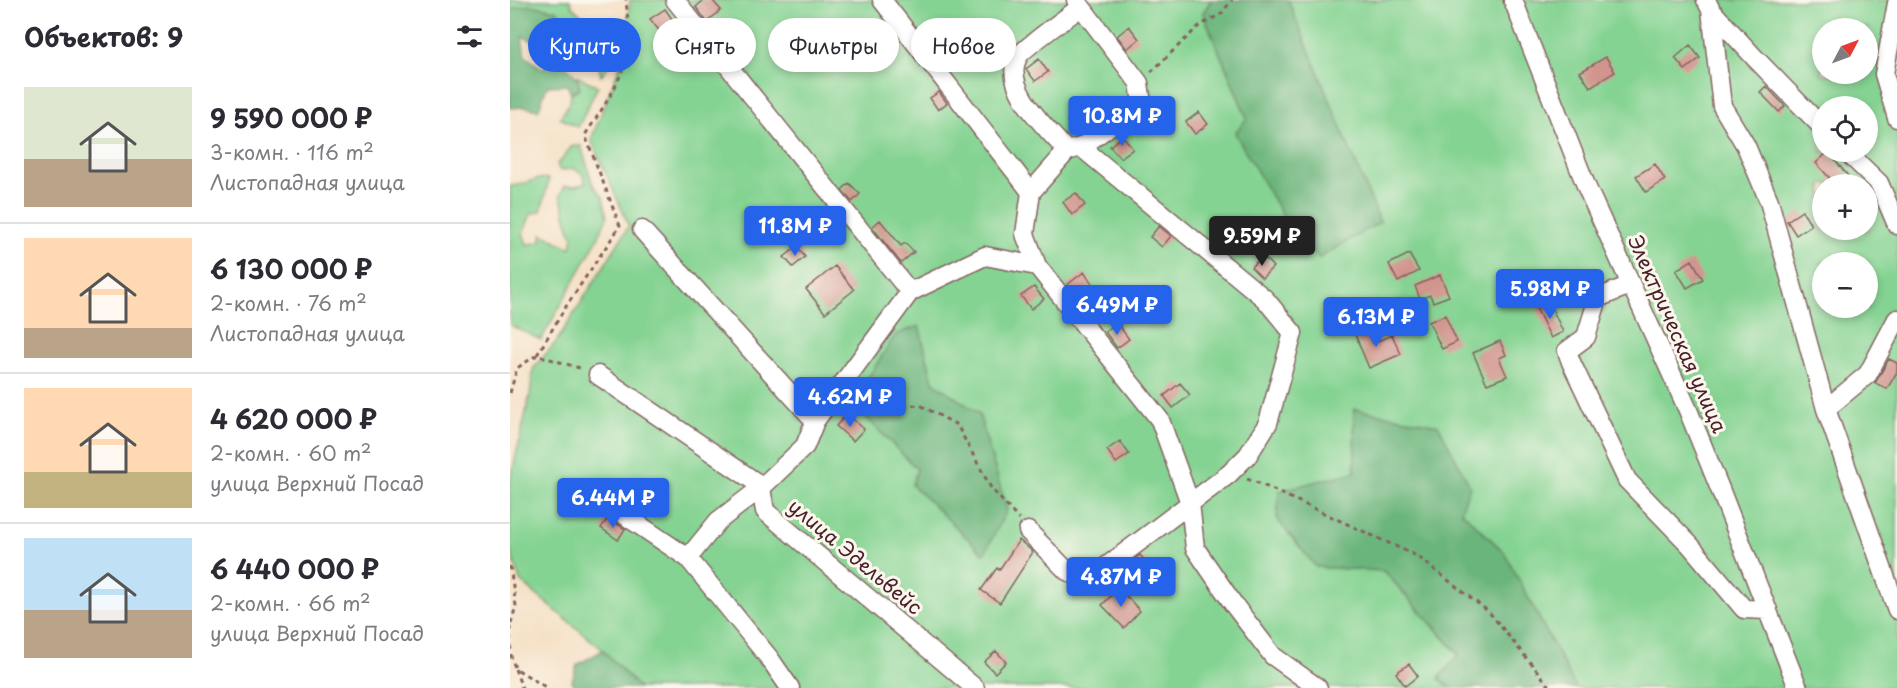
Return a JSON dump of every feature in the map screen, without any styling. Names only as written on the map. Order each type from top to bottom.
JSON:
[{"type":"street","points":[[675,0],[910,292]]},
{"type":"street","points":[[882,0],[1031,192]]},
{"type":"street","name":"Электрическая улица","points":[[1514,0],[1587,188],[1692,420],[1798,688]]},
{"type":"street","points":[[1028,531],[1066,571],[1077,575],[1099,572],[1190,503],[1229,474],[1248,455],[1268,423],[1293,333],[1265,299],[1074,149],[1025,104],[1013,77],[1018,56],[1078,3],[1139,83],[1142,103],[1074,149],[1031,192],[1025,234],[1037,266],[1160,420],[1190,503],[1196,548],[1274,656],[1318,688]]},
{"type":"street","points":[[1897,3],[1884,74],[1897,118]]},
{"type":"street","points":[[1709,5],[1754,57],[1812,117]]},
{"type":"street","points":[[1709,5],[1722,106],[1746,146],[1769,201],[1826,409],[1897,610]]},
{"type":"street","points":[[1857,162],[1879,183],[1897,225]]},
{"type":"street","points":[[642,230],[815,422]]},
{"type":"street","points":[[688,558],[718,521],[761,488],[805,446],[815,422],[910,292],[985,256],[1037,266]]},
{"type":"street","points":[[1630,285],[1598,298],[1586,337],[1567,351],[1571,362],[1627,480],[1690,545],[1744,609],[1768,610]]},
{"type":"street","points":[[1826,409],[1868,374],[1897,319]]},
{"type":"street","points":[[598,375],[697,441],[761,488]]},
{"type":"street","name":"улица Эдельвейс","points":[[761,488],[765,511],[975,688]]},
{"type":"street","points":[[589,491],[688,558],[770,659],[790,688]]},
{"type":"path","points":[[510,393],[517,368],[537,355],[565,308],[621,226],[585,135],[610,95],[625,61],[628,33],[626,0]]},
{"type":"path","points":[[1139,83],[1198,26],[1221,14],[1232,0]]},
{"type":"path","points":[[537,355],[598,375]]},
{"type":"path","points":[[815,422],[856,408],[920,405],[957,425],[991,488],[1028,531]]},
{"type":"path","points":[[1229,474],[1256,482],[1417,556],[1489,612],[1551,688]]},
{"type":"path","points":[[510,566],[516,606],[510,626],[511,656],[522,688]]},
{"type":"path","points":[[515,668],[547,688]]},
{"type":"green space","points":[[510,0],[570,0],[572,6],[584,18],[538,18],[515,8],[510,12]]},
{"type":"green space","points":[[630,0],[1211,0],[1203,13],[1247,118],[1380,222],[1288,0],[1897,0],[1897,688],[1576,688],[1504,552],[1354,410],[1355,472],[1279,491],[1316,567],[1384,571],[1459,655],[1439,678],[1450,688],[639,688],[603,650],[520,581],[510,548],[510,481],[530,395],[533,369],[557,341],[629,226],[591,140],[617,72],[641,72],[641,18],[628,18]],"holes":[[[919,326],[933,382],[979,414],[1006,510],[912,485],[917,469],[852,403]]]},
{"type":"green space","points":[[1211,0],[1288,0],[1380,222],[1319,258],[1296,239],[1235,133],[1247,118],[1203,13]]},
{"type":"green space","points":[[530,5],[556,10],[563,18],[528,18],[528,39],[522,36],[525,56],[528,58],[528,72],[572,72],[580,89],[571,93],[567,85],[548,86],[538,110],[525,107],[510,108],[510,12],[515,8]]},
{"type":"green space","points":[[577,76],[598,86],[578,127],[560,118],[570,102],[571,93],[580,89]]},
{"type":"green space","points":[[572,146],[581,146],[593,185],[603,197],[607,217],[597,240],[541,340],[510,325],[510,186],[544,178],[549,179],[541,211],[531,214],[523,234],[527,244],[540,243],[542,234],[571,248],[573,237],[560,195],[565,186],[586,183],[582,173],[573,168],[560,171],[557,164]]},
{"type":"green space","points":[[919,326],[933,382],[979,414],[1007,510],[984,554],[912,485],[917,469],[852,403],[896,334]]},
{"type":"green space","points":[[1354,409],[1438,425],[1470,486],[1461,511],[1504,552],[1576,688],[1450,688],[1439,678],[1459,654],[1384,571],[1316,567],[1277,519],[1279,491],[1355,472]]},
{"type":"green space","points":[[603,650],[639,688],[577,688],[572,681],[577,665]]},
{"type":"building","points":[[704,0],[712,0],[721,10],[712,18],[704,18],[696,7]]},
{"type":"building","points":[[665,9],[671,18],[653,18],[653,23],[650,19]]},
{"type":"building","points":[[1129,26],[1139,39],[1127,49],[1117,36]]},
{"type":"building","points":[[1690,45],[1700,58],[1685,70],[1675,58]]},
{"type":"building","points":[[1606,57],[1615,72],[1590,87],[1580,72]]},
{"type":"building","points":[[1039,59],[1048,72],[1035,81],[1026,69]]},
{"type":"building","points":[[1766,86],[1785,106],[1779,112],[1760,92]]},
{"type":"building","points":[[939,92],[947,103],[938,110],[930,98]]},
{"type":"building","points":[[1080,112],[1090,124],[1077,134],[1067,121]]},
{"type":"building","points":[[1199,112],[1208,124],[1195,134],[1186,122]]},
{"type":"building","points":[[1123,136],[1133,149],[1120,158],[1110,146]]},
{"type":"building","points":[[1836,162],[1846,174],[1826,174],[1816,163]]},
{"type":"building","points":[[1655,164],[1665,180],[1646,192],[1636,176]]},
{"type":"building","points":[[849,183],[860,194],[852,202],[842,190]]},
{"type":"building","points":[[1076,193],[1085,205],[1072,215],[1063,202]]},
{"type":"building","points":[[1802,211],[1811,225],[1796,235],[1787,221]]},
{"type":"building","points":[[880,220],[901,246],[905,243],[914,252],[901,263],[872,227]]},
{"type":"building","points":[[1159,226],[1171,236],[1162,247],[1150,237]]},
{"type":"building","points":[[797,247],[805,257],[793,267],[784,257]]},
{"type":"building","points":[[1409,254],[1419,271],[1398,282],[1389,264]]},
{"type":"building","points":[[1263,256],[1273,267],[1262,278],[1251,267]]},
{"type":"building","points":[[1692,260],[1703,279],[1687,288],[1676,270]]},
{"type":"building","points":[[835,266],[854,290],[825,313],[806,289]]},
{"type":"building","points":[[1084,272],[1093,285],[1076,297],[1067,285]]},
{"type":"building","points":[[1440,275],[1449,296],[1433,302],[1430,295],[1420,299],[1415,286]]},
{"type":"building","points":[[1034,287],[1044,299],[1031,309],[1021,296]]},
{"type":"building","points":[[1549,302],[1563,332],[1551,338],[1536,308]]},
{"type":"building","points":[[1445,315],[1457,342],[1442,349],[1429,322]]},
{"type":"building","points":[[1117,323],[1129,339],[1117,348],[1105,332]]},
{"type":"building","points":[[1366,326],[1373,343],[1392,335],[1401,354],[1369,368],[1354,332]]},
{"type":"building","points":[[1500,341],[1506,355],[1499,358],[1507,376],[1487,384],[1473,353]]},
{"type":"building","points":[[1889,359],[1897,363],[1897,372],[1887,389],[1875,383]]},
{"type":"building","points":[[1180,383],[1190,395],[1173,408],[1164,396]]},
{"type":"building","points":[[847,414],[864,429],[853,441],[836,426]]},
{"type":"building","points":[[1120,441],[1129,454],[1116,463],[1107,450]]},
{"type":"building","points":[[608,518],[625,529],[618,540],[601,528]]},
{"type":"building","points":[[1019,540],[1033,552],[1000,603],[981,590],[997,568],[999,570]]},
{"type":"building","points":[[1140,555],[1147,563],[1135,574],[1127,565]]},
{"type":"building","points":[[1119,588],[1140,611],[1124,628],[1102,605]]},
{"type":"building","points":[[996,651],[1006,662],[995,673],[984,662]]},
{"type":"building","points":[[1409,664],[1418,676],[1405,686],[1396,673]]}]
